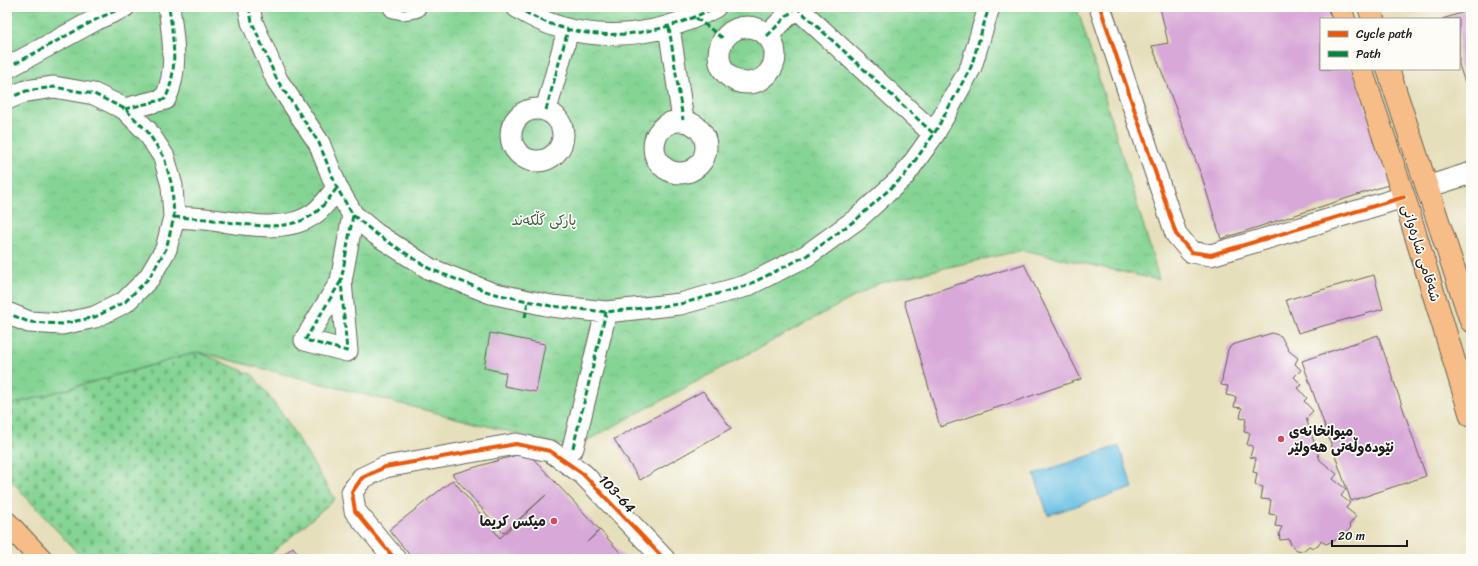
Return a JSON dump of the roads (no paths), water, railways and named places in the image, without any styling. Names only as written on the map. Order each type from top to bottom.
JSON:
[{"type":"main road","points":[[1340,7],[1344,18]]},
{"type":"main road","points":[[1369,7],[1373,18]]},
{"type":"main road","name":"شەقامی شارەوانی","points":[[1361,70],[1404,197],[1471,416]]},
{"type":"main road","name":"شەقامی شارەوانی","points":[[1388,70],[1471,321]]},
{"type":"main road","points":[[7,523],[41,559]]},
{"type":"street","points":[[7,68],[99,18],[124,7]]},
{"type":"street","points":[[125,110],[165,99],[169,90],[172,79],[173,35],[169,7]]},
{"type":"street","points":[[249,7],[252,22],[277,80],[319,143],[337,188],[354,215],[376,234],[430,269],[491,293],[527,310],[550,306],[606,312],[680,304],[746,286],[806,256],[857,219],[904,176],[934,134],[971,67],[989,7]]},
{"type":"street","points":[[394,7],[404,9],[415,7]]},
{"type":"street","points":[[517,7],[545,21],[568,30],[608,35],[669,27],[696,18],[715,7]]},
{"type":"street","points":[[767,36],[796,7],[934,134]]},
{"type":"street","points":[[1100,7],[1176,234],[1191,252],[1212,255],[1404,197]]},
{"type":"street","points":[[696,18],[724,39]]},
{"type":"street","points":[[669,27],[683,120]]},
{"type":"street","points":[[750,27],[759,30],[767,36],[772,42],[775,51],[775,60],[772,69],[766,76],[758,81],[749,83],[739,82],[724,72],[720,64],[719,54],[724,39],[741,28],[750,27]]},
{"type":"street","points":[[546,110],[568,30]]},
{"type":"street","points":[[7,98],[26,91],[54,87],[94,94],[125,110],[147,131],[164,157],[172,186],[174,217],[166,249],[149,278],[125,302],[95,317],[62,324],[29,322],[7,313]]},
{"type":"street","points":[[1427,187],[1471,173]]},
{"type":"street","points":[[174,217],[211,220],[244,225],[264,226],[294,223],[314,214],[337,188]]},
{"type":"street","points":[[341,281],[354,215]]},
{"type":"street","points":[[573,448],[606,312]]},
{"type":"street","name":"103-64","points":[[395,559],[355,511],[352,492],[362,478],[385,468],[516,444],[550,451],[583,474],[664,559]]},
{"type":"water","points":[[1119,446],[1133,488],[1048,515],[1034,474]]},
{"type":"place","name":"میوانخانەی نێودەوڵەتی هەولێر","points":[[1281,439]]},
{"type":"place","name":"ميكس كريما","points":[[554,521]]},
{"type":"park label","name":"پارکی گڵکەند","points":[[544,220]]}]
